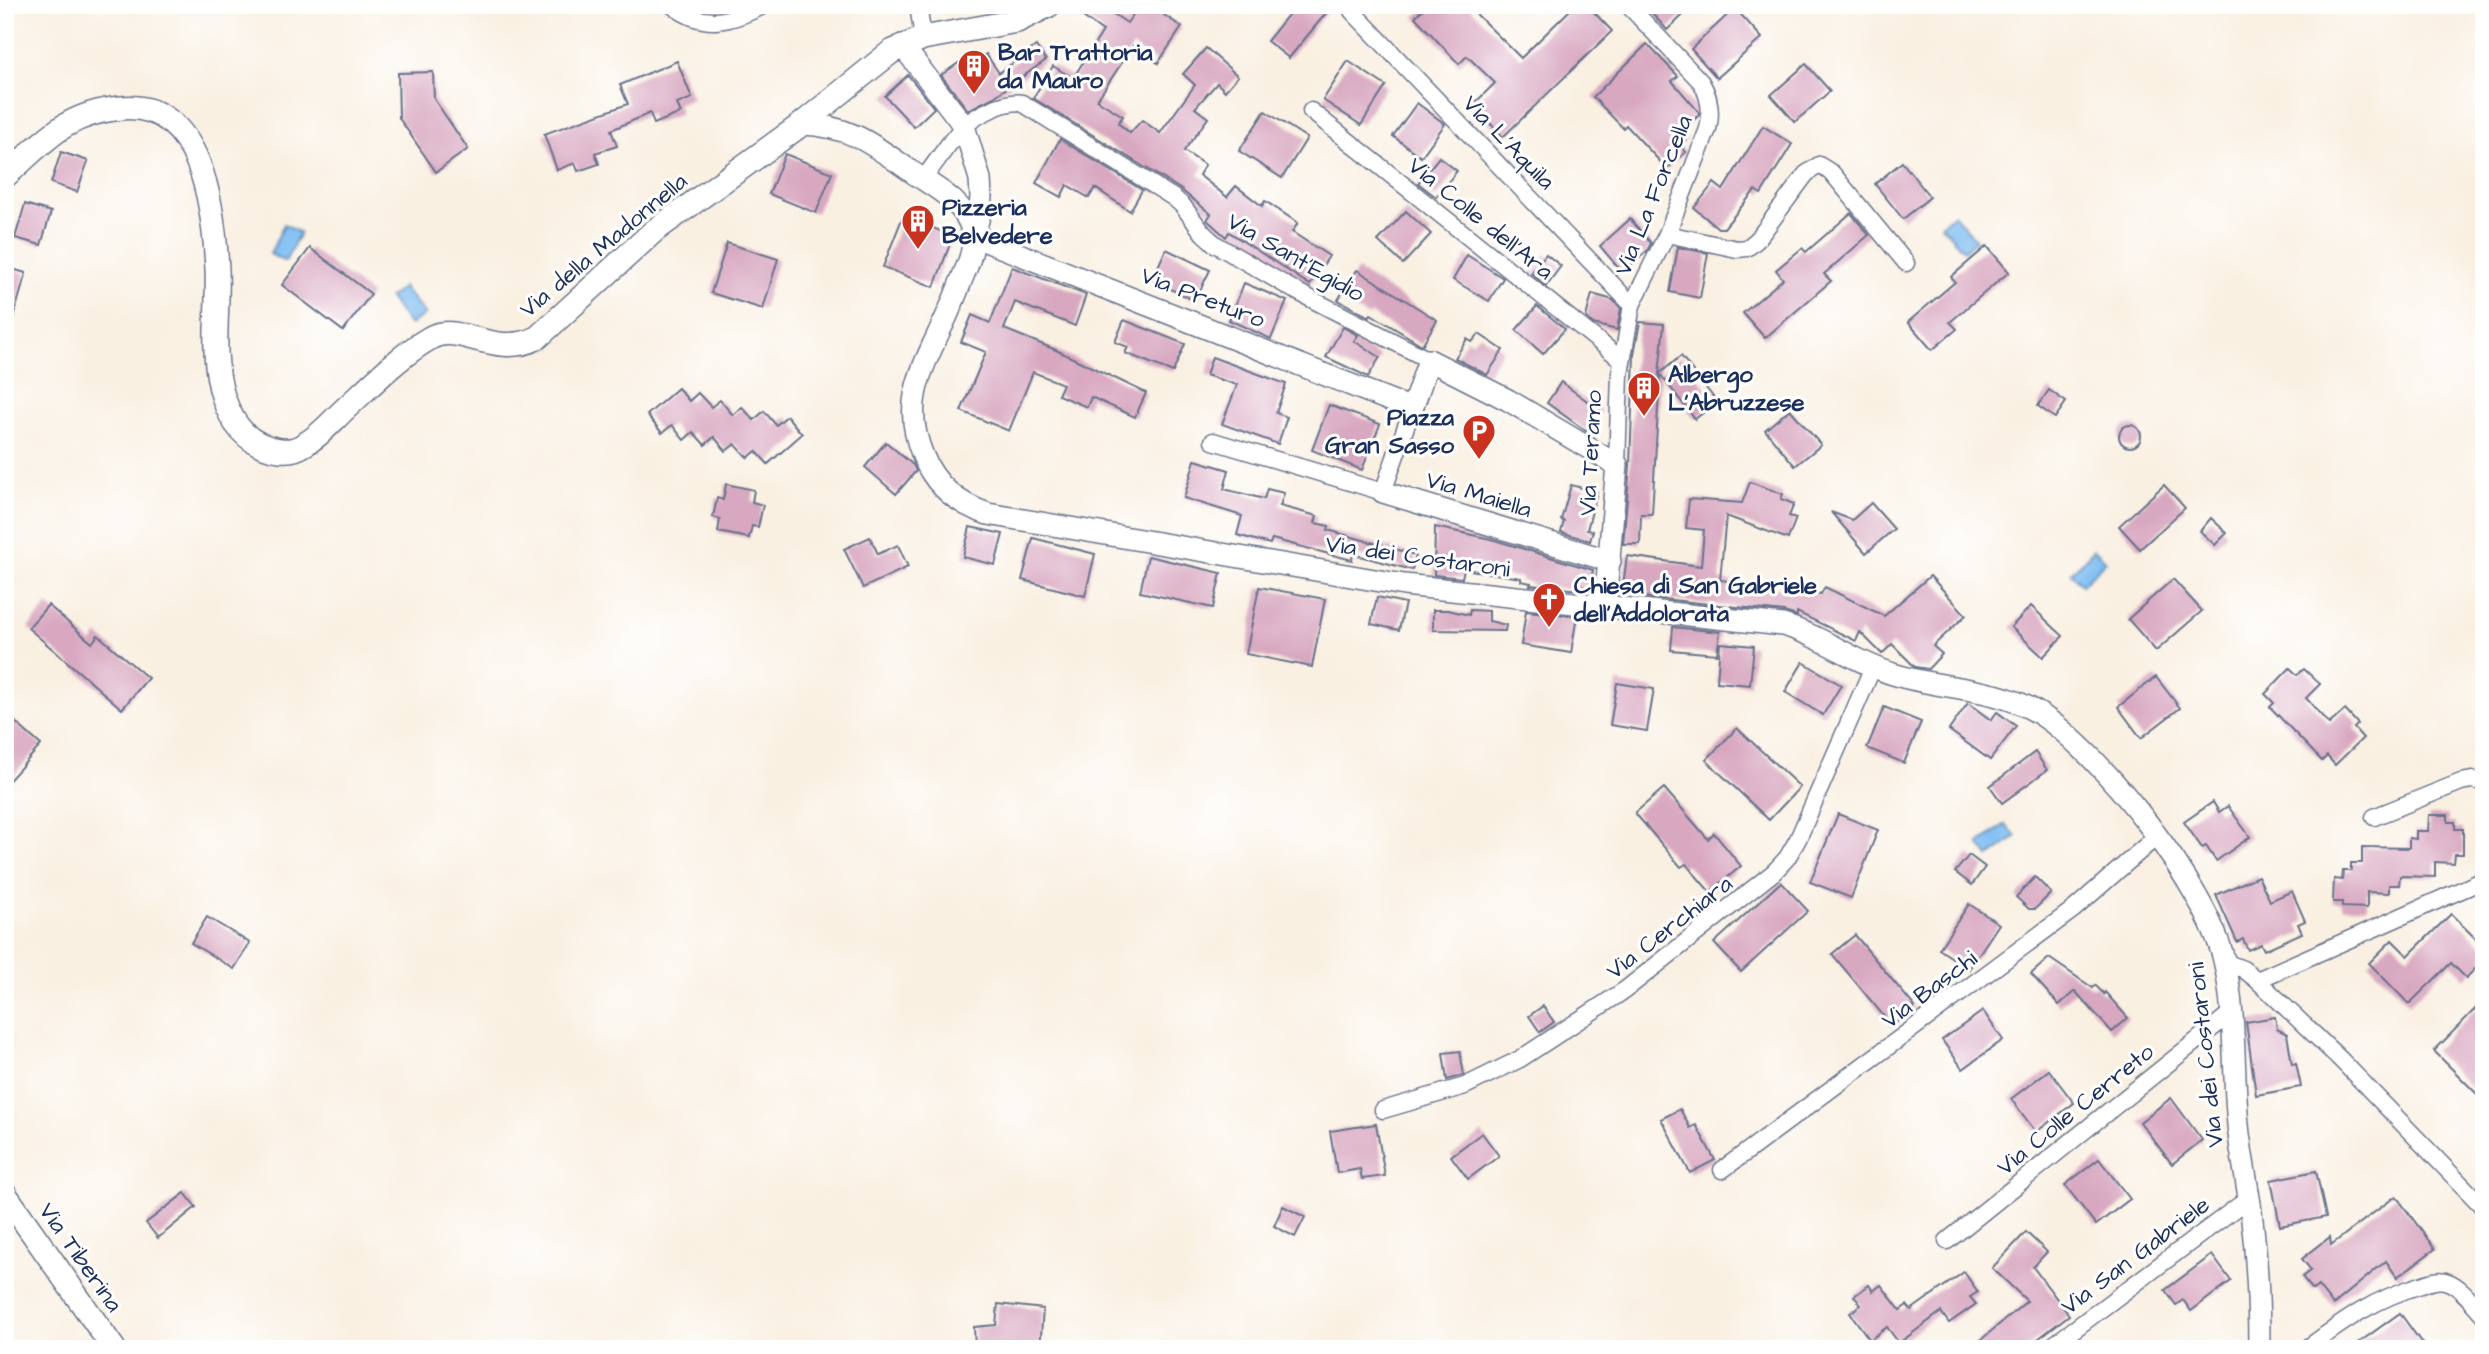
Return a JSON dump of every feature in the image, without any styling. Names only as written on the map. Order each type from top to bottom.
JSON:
[{"type":"main road","name":"Via della Madonnella","points":[[5,176],[52,135],[92,114],[120,108],[144,108],[170,120],[185,135],[194,153],[210,211],[217,269],[215,341],[223,396],[236,425],[247,438],[262,445],[287,450],[309,442],[390,369],[432,337],[456,334],[508,346],[537,338],[654,231],[802,124],[877,62],[912,42],[1017,21],[1049,5]]},
{"type":"main road","name":"Via Tiberina","points":[[5,1195],[114,1349]]},
{"type":"street","points":[[672,5],[694,19],[710,21],[734,18],[765,5]]},
{"type":"street","points":[[918,5],[912,42],[964,126],[980,179],[979,216],[973,236]]},
{"type":"street","name":"Via La Forcella","points":[[1628,5],[1696,76],[1705,89],[1710,104],[1708,129],[1667,234],[1632,305]]},
{"type":"street","name":"Via L'Aquila","points":[[1352,11],[1632,305]]},
{"type":"street","name":"Via Sant'Egidio","points":[[964,126],[1007,102],[1015,101],[1026,105],[1174,198],[1215,244],[1294,290],[1508,400],[1617,465]]},
{"type":"street","name":"Via Colle dell'Ara","points":[[1311,111],[1622,360]]},
{"type":"street","points":[[802,124],[836,127],[854,134],[923,179],[958,205],[969,221],[973,236]]},
{"type":"street","points":[[923,179],[964,126]]},
{"type":"street","points":[[1667,234],[1737,249],[1746,248],[1756,240],[1806,174],[1819,165],[1832,173],[1906,263]]},
{"type":"street","name":"Via Preturo","points":[[973,236],[1412,409]]},
{"type":"street","name":"Via dei Costaroni","points":[[973,236],[967,267],[948,315],[919,375],[912,408],[914,429],[925,463],[941,486],[968,507],[988,514],[1404,585],[1783,625],[1825,640],[1873,667],[1919,681],[2014,700],[2040,714],[2064,732],[2095,760],[2157,837],[2202,907],[2219,943],[2225,962],[2231,1013],[2237,1123],[2255,1242],[2259,1349]]},
{"type":"street","name":"Via Teramo","points":[[1605,605],[1617,465],[1622,360],[1632,305]]},
{"type":"street","points":[[1383,492],[1429,360]]},
{"type":"street","name":"Via Maiella","points":[[1213,441],[1610,561]]},
{"type":"street","name":"Via Cerchiara","points":[[1383,1110],[1465,1086],[1520,1059],[1625,990],[1774,872],[1787,858],[1798,839],[1873,667]]},
{"type":"street","points":[[2374,817],[2461,782],[2484,782]]},
{"type":"street","name":"Via Baschi","points":[[1722,1170],[2074,909],[2157,837]]},
{"type":"street","points":[[2258,979],[2484,880]]},
{"type":"street","points":[[2225,962],[2258,979],[2341,1060],[2484,1208]]},
{"type":"street","name":"Via Colle Cerreto","points":[[1947,1241],[2231,1013]]},
{"type":"street","name":"Via San Gabriele","points":[[2048,1349],[2249,1198]]},
{"type":"street","points":[[2306,1349],[2376,1301],[2437,1280],[2448,1282],[2455,1287],[2484,1315]]},
{"type":"water","points":[[1954,214],[1976,240],[1964,251],[1941,225]]},
{"type":"water","points":[[284,224],[300,233],[285,262],[270,254]]},
{"type":"water","points":[[403,287],[425,314],[410,325],[389,298]]},
{"type":"water","points":[[2094,549],[2106,561],[2082,585],[2071,573]]},
{"type":"water","points":[[2006,824],[2016,837],[1989,857],[1979,844]]},
{"type":"building","points":[[1066,5],[1100,5],[1127,23],[1140,5],[1149,5],[1182,27],[1158,63],[1133,46],[1097,100],[1123,116],[1118,123],[1130,133],[1142,120],[1160,133],[1195,85],[1183,74],[1206,48],[1238,76],[1225,91],[1217,83],[1195,108],[1208,118],[1184,151],[1205,165],[1199,175],[1227,197],[1236,186],[1262,206],[1265,201],[1298,223],[1292,232],[1329,256],[1310,285],[1229,232],[1226,237],[1207,220],[1211,214],[1180,189],[1033,98],[1053,66],[1073,78],[1103,31]]},
{"type":"building","points":[[1296,5],[1319,5],[1327,12],[1289,58],[1267,41]]},
{"type":"building","points":[[1427,5],[1467,5],[1521,58],[1575,5],[1587,5],[1612,31],[1503,137],[1473,105],[1495,83],[1467,56],[1459,64],[1415,17]]},
{"type":"building","points":[[1645,5],[1694,5],[1667,30]]},
{"type":"building","points":[[1735,8],[1762,38],[1717,78],[1691,49]]},
{"type":"building","points":[[1647,44],[1678,76],[1672,81],[1699,112],[1681,132],[1687,139],[1680,146],[1686,152],[1667,169],[1626,125],[1623,128],[1593,97]]},
{"type":"building","name":"Bar Trattoria da Mauro","points":[[1036,46],[1046,60],[994,97],[968,110],[941,75],[969,56],[974,63],[986,54],[999,73]]},
{"type":"building","points":[[677,61],[692,98],[677,104],[681,113],[654,124],[650,113],[611,130],[617,146],[595,153],[599,164],[578,171],[575,163],[557,170],[544,134],[628,104],[620,85]]},
{"type":"building","points":[[1348,61],[1386,86],[1361,125],[1323,100]]},
{"type":"building","points":[[1806,64],[1830,91],[1795,122],[1771,95]]},
{"type":"building","points":[[433,72],[434,99],[468,149],[436,172],[399,118],[398,73]]},
{"type":"building","points":[[908,75],[934,108],[914,127],[885,96]]},
{"type":"building","points":[[1417,103],[1445,124],[1421,157],[1393,136]]},
{"type":"building","points":[[1265,111],[1307,138],[1282,178],[1239,151]]},
{"type":"building","points":[[1763,126],[1792,144],[1761,194],[1755,190],[1724,228],[1718,228],[1694,208],[1714,183],[1723,190]]},
{"type":"building","points":[[1060,139],[1142,190],[1130,211],[1095,188],[1089,198],[1067,185],[1061,197],[1036,183]]},
{"type":"building","points":[[61,152],[88,161],[77,192],[51,183]]},
{"type":"building","points":[[785,154],[832,173],[816,213],[769,194]]},
{"type":"building","points":[[1439,157],[1457,171],[1436,197],[1418,183]]},
{"type":"building","points":[[1902,162],[1930,197],[1903,219],[1875,184]]},
{"type":"building","points":[[25,204],[51,212],[41,245],[15,238]]},
{"type":"building","points":[[1406,211],[1431,234],[1403,264],[1378,241]]},
{"type":"building","points":[[1851,213],[1869,235],[1824,274],[1831,281],[1765,338],[1743,313],[1783,279],[1776,270],[1802,248],[1806,252]]},
{"type":"building","name":"Pizzeria Belvedere","points":[[903,216],[953,236],[934,287],[883,267]]},
{"type":"building","points":[[1630,219],[1651,243],[1647,251],[1622,272],[1600,246]]},
{"type":"building","points":[[727,243],[778,259],[763,309],[711,293]]},
{"type":"building","points":[[1987,246],[2009,272],[1950,322],[1957,329],[1932,350],[1908,322],[1955,282],[1951,277]]},
{"type":"building","points":[[1678,247],[1708,253],[1700,298],[1670,292]]},
{"type":"building","points":[[310,248],[371,294],[343,331],[282,285]]},
{"type":"building","points":[[1166,249],[1210,270],[1195,301],[1152,280]]},
{"type":"building","points":[[1546,254],[1561,266],[1546,286],[1531,273]]},
{"type":"building","points":[[1467,255],[1503,278],[1489,301],[1453,280]]},
{"type":"building","points":[[5,267],[26,273],[10,329],[5,329]]},
{"type":"building","points":[[1012,267],[1086,295],[1075,326],[1015,302],[1004,329],[1056,350],[1146,393],[1135,417],[1091,397],[1087,407],[1058,395],[1063,384],[1033,372],[1009,431],[961,411],[986,352],[961,342],[972,315],[990,323]]},
{"type":"building","points":[[1357,270],[1437,320],[1422,345],[1371,314],[1369,317],[1338,300]]},
{"type":"building","points":[[1244,283],[1287,301],[1271,339],[1229,320]]},
{"type":"building","points":[[1592,294],[1613,300],[1621,308],[1617,330],[1593,324],[1586,317]]},
{"type":"building","points":[[1537,306],[1565,329],[1543,354],[1516,330]]},
{"type":"building","points":[[1124,320],[1185,344],[1173,372],[1125,353],[1128,347],[1115,342]]},
{"type":"building","points":[[1640,322],[1664,324],[1659,374],[1681,356],[1717,402],[1695,419],[1660,374],[1652,514],[1641,514],[1640,544],[1623,544],[1630,466],[1634,354]]},
{"type":"building","points":[[1343,327],[1358,335],[1354,341],[1380,357],[1368,377],[1326,357]]},
{"type":"building","points":[[1479,334],[1503,350],[1487,375],[1455,358],[1467,339],[1472,342]]},
{"type":"building","points":[[1212,357],[1286,384],[1276,413],[1287,417],[1278,444],[1222,424],[1237,385],[1206,375]]},
{"type":"building","points":[[1561,382],[1601,411],[1586,431],[1547,403]]},
{"type":"building","points":[[678,388],[689,401],[698,393],[711,407],[720,400],[733,415],[742,407],[754,420],[764,411],[776,425],[787,416],[802,434],[768,464],[756,451],[748,458],[735,444],[726,451],[714,437],[705,445],[693,432],[684,440],[672,425],[662,433],[647,415]]},
{"type":"building","points":[[2049,390],[2066,402],[2055,418],[2038,406]]},
{"type":"building","points":[[1329,405],[1380,424],[1362,470],[1312,450]]},
{"type":"building","points":[[1790,409],[1821,445],[1795,466],[1765,430]]},
{"type":"building","points":[[2126,425],[2134,425],[2141,432],[2141,440],[2134,447],[2126,447],[2119,440],[2119,432]]},
{"type":"building","points":[[886,442],[913,465],[916,471],[896,494],[865,467]]},
{"type":"building","points":[[1195,460],[1229,470],[1224,489],[1264,499],[1267,489],[1284,493],[1280,506],[1317,516],[1315,523],[1329,526],[1328,530],[1416,555],[1412,570],[1353,554],[1352,560],[1272,539],[1270,544],[1237,535],[1242,516],[1184,498]]},
{"type":"building","points":[[1750,482],[1783,494],[1781,499],[1794,504],[1789,516],[1796,518],[1788,539],[1726,516],[1720,580],[1821,594],[1825,587],[1884,616],[1930,576],[1966,615],[1933,646],[1942,654],[1928,669],[1915,667],[1892,644],[1882,654],[1860,632],[1856,641],[1797,612],[1797,616],[1784,612],[1634,596],[1635,587],[1623,586],[1627,556],[1701,566],[1704,530],[1686,528],[1689,499],[1742,503]]},
{"type":"building","points":[[726,484],[754,490],[752,502],[763,505],[758,527],[752,526],[749,538],[718,532],[720,519],[713,517],[717,498],[723,500]]},
{"type":"building","points":[[1571,485],[1597,492],[1587,530],[1593,531],[1590,541],[1561,532],[1564,521],[1561,520]]},
{"type":"building","points":[[2164,485],[2185,508],[2140,549],[2119,526]]},
{"type":"building","points":[[1871,503],[1894,529],[1866,553],[1831,512],[1852,520]]},
{"type":"building","points":[[2211,518],[2227,533],[2215,545],[2200,531]]},
{"type":"building","points":[[970,527],[1003,534],[995,565],[963,557]]},
{"type":"building","points":[[1435,527],[1491,539],[1593,570],[1590,587],[1582,586],[1581,590],[1530,585],[1531,583],[1521,581],[1521,578],[1464,569],[1462,578],[1434,575]]},
{"type":"building","points":[[870,537],[878,554],[898,545],[908,567],[863,588],[844,549]]},
{"type":"building","points":[[1033,538],[1095,554],[1085,596],[1022,580]]},
{"type":"building","points":[[1148,556],[1221,573],[1213,608],[1140,592]]},
{"type":"building","points":[[2173,579],[2202,611],[2156,651],[2128,619]]},
{"type":"building","points":[[1259,587],[1325,599],[1312,667],[1246,654]]},
{"type":"building","points":[[1377,597],[1405,603],[1399,630],[1371,624]]},
{"type":"building","points":[[48,605],[92,643],[98,635],[148,678],[122,709],[28,628]]},
{"type":"building","points":[[2031,606],[2063,636],[2043,657],[2011,627]]},
{"type":"building","points":[[1433,610],[1469,615],[1470,610],[1489,611],[1489,621],[1506,625],[1505,631],[1433,630]]},
{"type":"building","name":"Chiesa di San Gabriele dell'Addolorata","points":[[1526,611],[1577,616],[1571,653],[1521,645]]},
{"type":"building","points":[[1673,627],[1720,632],[1717,654],[1671,650]]},
{"type":"building","points":[[1720,643],[1754,646],[1750,685],[1717,682]]},
{"type":"building","points":[[1803,662],[1841,685],[1823,715],[1785,692]]},
{"type":"building","points":[[2290,668],[2297,675],[2304,669],[2320,684],[2306,698],[2329,724],[2345,710],[2358,724],[2354,728],[2363,738],[2335,765],[2327,756],[2322,761],[2270,707],[2274,703],[2265,694]]},
{"type":"building","points":[[2156,677],[2180,708],[2141,738],[2118,707]]},
{"type":"building","points":[[1617,683],[1654,689],[1647,731],[1610,725]]},
{"type":"building","points":[[1968,703],[1991,720],[1997,712],[2016,726],[1990,760],[1949,730]]},
{"type":"building","points":[[1884,707],[1921,722],[1904,763],[1867,748]]},
{"type":"building","points":[[5,713],[41,745],[5,785]]},
{"type":"building","points":[[1737,728],[1800,787],[1769,820],[1706,760]]},
{"type":"building","points":[[2035,752],[2047,770],[2002,803],[1990,786]]},
{"type":"building","points":[[1664,788],[1708,839],[1714,833],[1741,866],[1710,892],[1686,864],[1681,867],[1635,813]]},
{"type":"building","points":[[2213,802],[2219,812],[2228,806],[2250,837],[2216,861],[2206,846],[2202,848],[2184,822]]},
{"type":"building","points":[[1838,814],[1878,830],[1851,898],[1810,882]]},
{"type":"building","points":[[2429,815],[2448,815],[2448,822],[2455,822],[2455,829],[2463,829],[2463,854],[2455,854],[2454,863],[2435,862],[2435,877],[2400,876],[2399,885],[2389,885],[2389,893],[2367,892],[2367,908],[2342,907],[2342,902],[2333,902],[2334,879],[2342,880],[2343,871],[2351,871],[2351,863],[2362,863],[2362,847],[2409,848],[2409,838],[2416,839],[2416,831],[2428,831]]},
{"type":"building","points":[[1969,855],[1985,867],[1972,885],[1955,872]]},
{"type":"building","points":[[2258,876],[2270,901],[2292,891],[2305,921],[2298,924],[2302,933],[2264,950],[2261,944],[2248,950],[2243,939],[2237,942],[2216,895]]},
{"type":"building","points":[[2035,877],[2051,893],[2035,909],[2029,909],[2016,897]]},
{"type":"building","points":[[1781,882],[1808,911],[1741,972],[1714,943]]},
{"type":"building","points":[[1969,904],[1999,924],[1969,969],[1939,949]]},
{"type":"building","points":[[2451,914],[2484,947],[2484,960],[2466,978],[2451,963],[2409,1004],[2369,963],[2392,940],[2408,956]]},
{"type":"building","points":[[207,917],[250,943],[234,969],[191,943]]},
{"type":"building","points":[[1855,935],[1915,1007],[1892,1026],[1832,954]]},
{"type":"building","points":[[2049,958],[2093,988],[2095,985],[2104,994],[2105,992],[2128,1018],[2112,1032],[2075,991],[2059,1005],[2031,974]]},
{"type":"building","points":[[2484,1000],[2484,1101],[2434,1051]]},
{"type":"building","points":[[1543,1006],[1554,1022],[1540,1032],[1529,1016]]},
{"type":"building","points":[[1983,1011],[2003,1040],[1963,1069],[1942,1040]]},
{"type":"building","points":[[2275,1017],[2277,1029],[2287,1034],[2292,1064],[2296,1063],[2301,1087],[2256,1095],[2246,1022]]},
{"type":"building","points":[[1460,1051],[1464,1075],[1447,1080],[1443,1053]]},
{"type":"building","points":[[2049,1070],[2074,1103],[2036,1132],[2011,1099]]},
{"type":"building","points":[[2171,1098],[2202,1140],[2172,1164],[2140,1122]]},
{"type":"building","points":[[1680,1109],[1690,1128],[1696,1125],[1715,1160],[1690,1173],[1661,1119]]},
{"type":"building","points":[[1376,1124],[1385,1176],[1362,1179],[1360,1169],[1337,1173],[1330,1131]]},
{"type":"building","points":[[1482,1133],[1499,1156],[1468,1179],[1451,1156]]},
{"type":"building","points":[[2099,1159],[2130,1199],[2096,1225],[2065,1185]]},
{"type":"building","points":[[2316,1171],[2326,1217],[2280,1226],[2271,1180]]},
{"type":"building","points":[[185,1193],[196,1207],[158,1238],[146,1223]]},
{"type":"building","points":[[2396,1196],[2435,1249],[2397,1277],[2386,1261],[2333,1305],[2318,1286],[2313,1290],[2302,1277],[2311,1270],[2302,1259],[2330,1237],[2331,1245]]},
{"type":"building","points":[[1283,1206],[1305,1217],[1295,1237],[1274,1226]]},
{"type":"building","points":[[2026,1232],[2047,1252],[2033,1267],[2069,1315],[2025,1349],[1970,1349],[2027,1301],[1992,1268]]},
{"type":"building","points":[[2212,1255],[2231,1281],[2191,1311],[2183,1300],[2176,1305],[2165,1290]]},
{"type":"building","points":[[1964,1272],[1978,1292],[1970,1297],[1976,1304],[1949,1323],[1941,1312],[1899,1343],[1887,1327],[1870,1340],[1850,1313],[1861,1305],[1854,1296],[1869,1285],[1873,1291],[1881,1285],[1900,1310],[1907,1305],[1911,1310]]},
{"type":"building","points":[[998,1304],[1043,1309],[1040,1349],[975,1349],[974,1327],[996,1325]]},
{"type":"building","points":[[2400,1313],[2426,1349],[2350,1349]]},
{"type":"place","name":"Bar Trattoria da Mauro","points":[[974,96]]},
{"type":"place","name":"Pizzeria Belvedere","points":[[918,251]]},
{"type":"place","name":"Albergo L'Abruzzese","points":[[1644,418]]},
{"type":"place","name":"Piazza Gran Sasso","points":[[1479,461]]},
{"type":"place","name":"Chiesa di San Gabriele dell'Addolorata","points":[[1549,629]]}]
